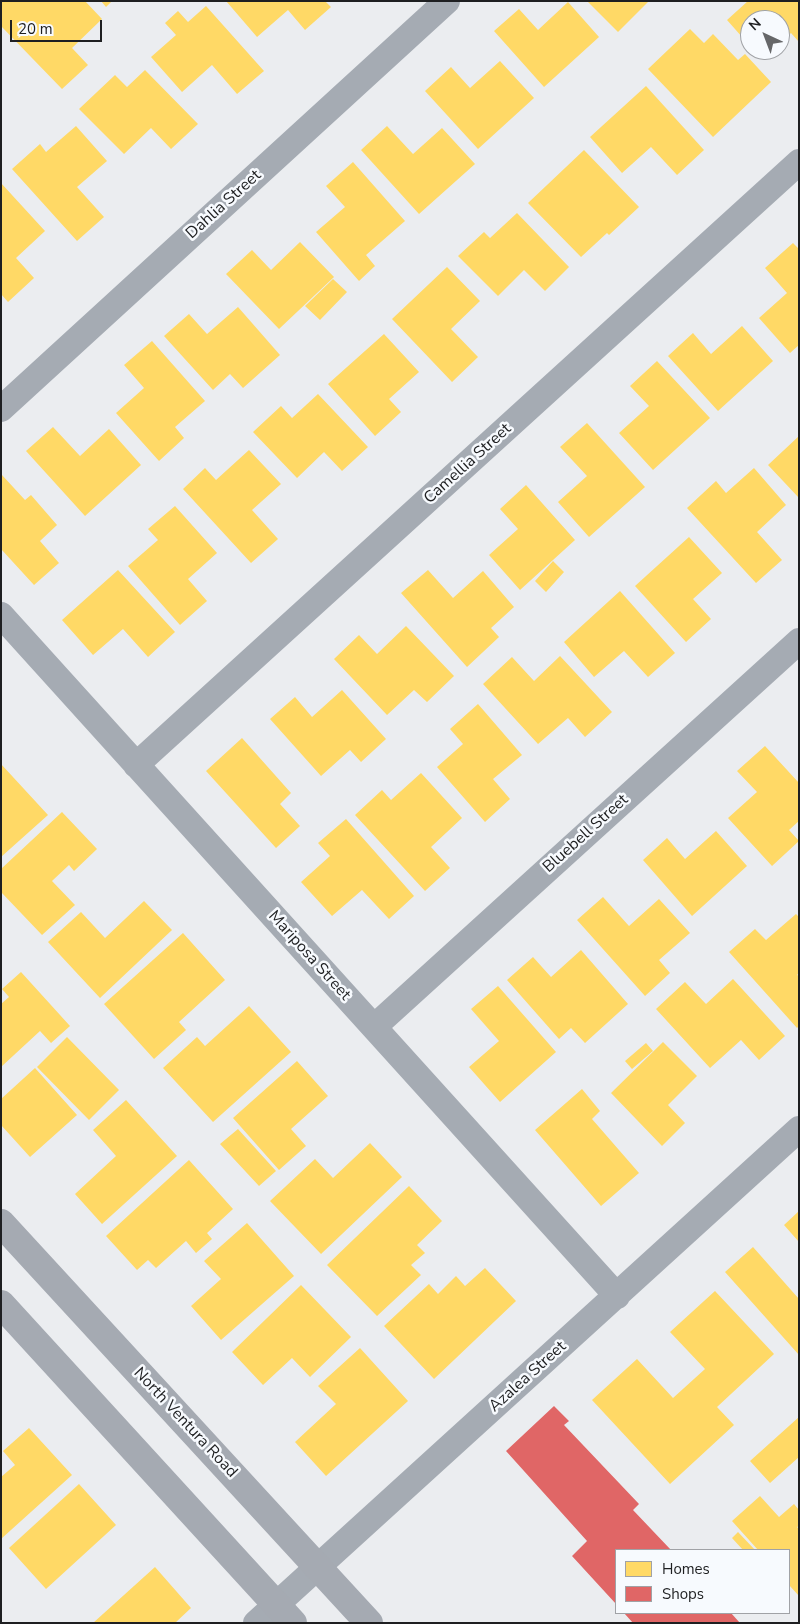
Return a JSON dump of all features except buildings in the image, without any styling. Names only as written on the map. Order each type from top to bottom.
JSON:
[{"type":"main road","name":"North Ventura Road","points":[[1,1223],[369,1623]]},
{"type":"main road","points":[[1,1304],[284,1614]]},
{"type":"street","name":"Dahlia Street","points":[[1,409],[447,1]]},
{"type":"street","name":"Camellia Street","points":[[136,765],[799,162]]},
{"type":"street","name":"Mariposa Street","points":[[1,615],[617,1296]]},
{"type":"street","name":"Bluebell Street","points":[[374,1027],[799,641]]},
{"type":"street","name":"Azalea Street","points":[[256,1623],[284,1614],[318,1566],[799,1129]]}]
